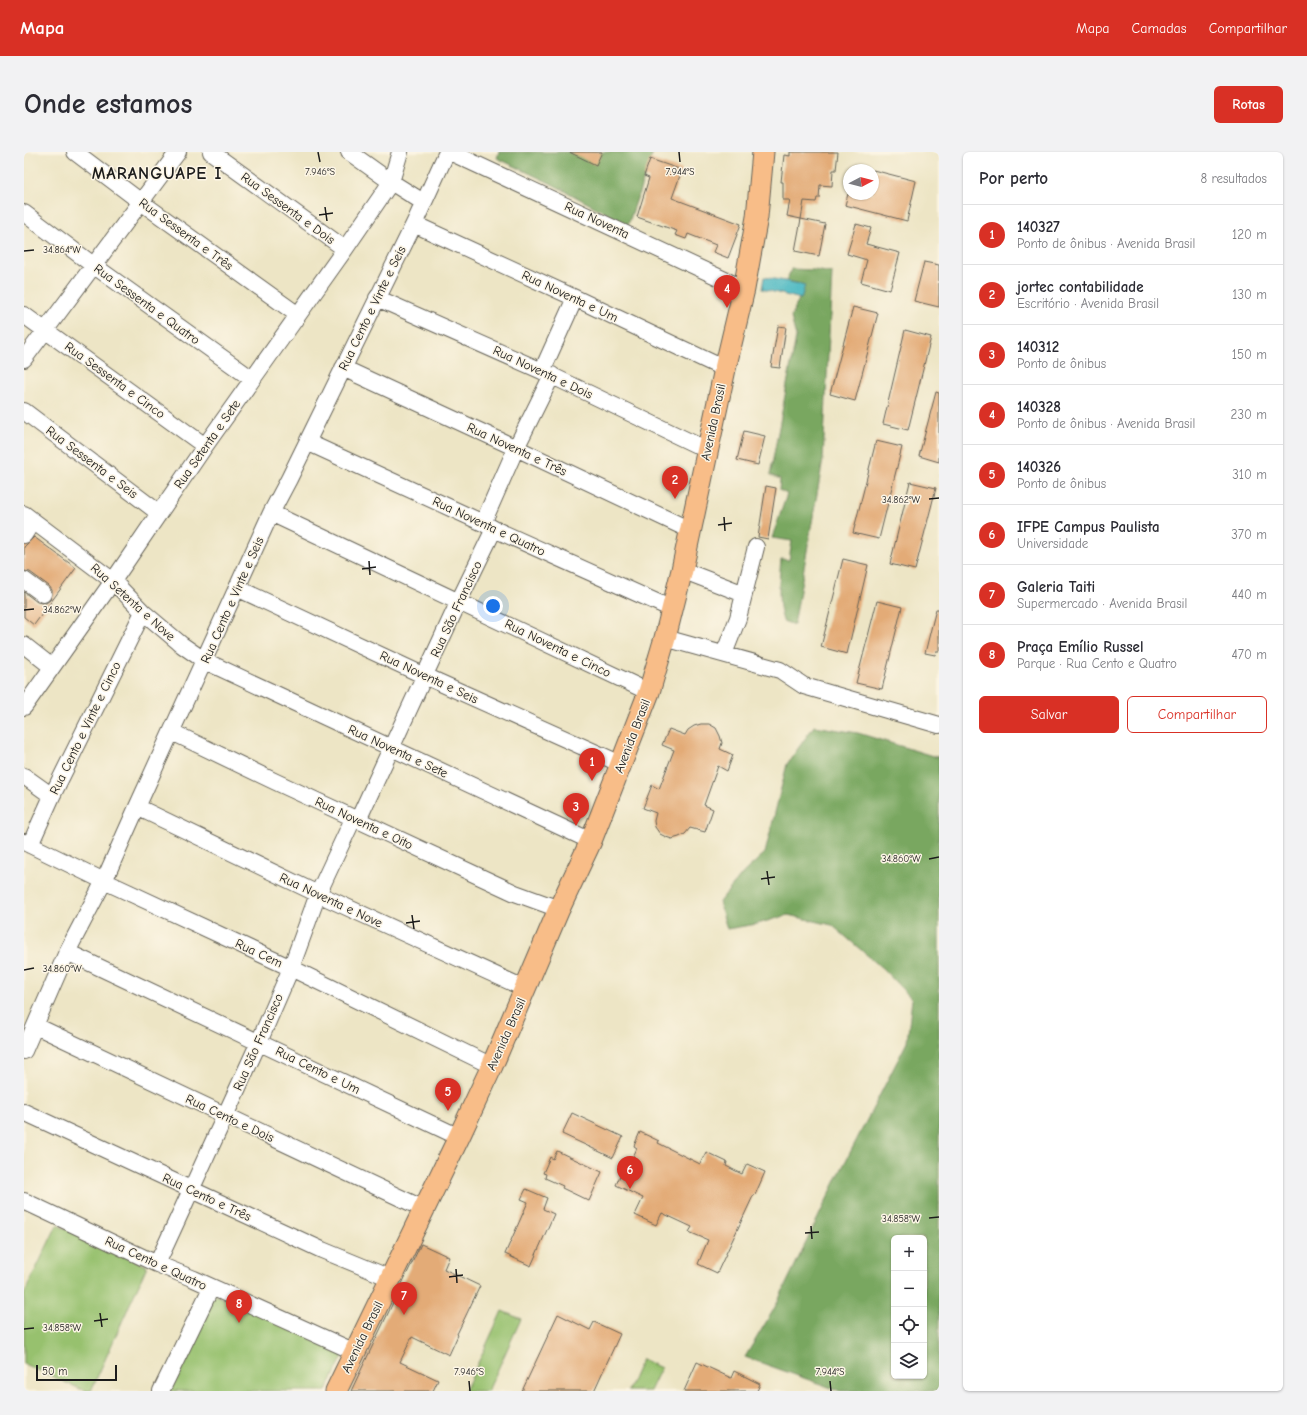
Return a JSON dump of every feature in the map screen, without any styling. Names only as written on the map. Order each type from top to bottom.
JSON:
[{"type":"main road","name":"Avenida Brasil","points":[[336,1391],[460,1137],[492,1066],[526,990],[559,909],[591,841],[649,692],[665,638],[682,570],[707,450],[744,288],[757,216],[763,152]]},
{"type":"street","name":"Rua Sessenta e Três","points":[[75,152],[298,315]]},
{"type":"street","points":[[24,359],[178,152]]},
{"type":"street","name":"Rua Sessenta e Dois","points":[[211,152],[345,249]]},
{"type":"street","points":[[349,152],[391,182],[423,202]]},
{"type":"street","name":"Rua Setenta e Sete","points":[[24,707],[391,182],[400,152]]},
{"type":"street","name":"Rua Cento e Vinte e Seis","points":[[24,1051],[67,952],[104,881],[271,513],[448,152]]},
{"type":"street","name":"Rua Noventa","points":[[448,152],[744,288]]},
{"type":"street","name":"Rua Sessenta e Quatro","points":[[24,213],[93,265],[252,379]]},
{"type":"street","name":"Rua Noventa e Um","points":[[414,224],[725,369]]},
{"type":"street","name":"Rua Noventa e Dois","points":[[377,298],[547,373],[707,450]]},
{"type":"street","name":"Rua São Francisco","points":[[157,1264],[259,1042],[291,968],[318,894],[392,748],[459,601],[489,526],[516,448],[547,373],[575,298]]},
{"type":"street","name":"Rua Sessenta e Cinco","points":[[24,315],[205,446]]},
{"type":"street","name":"Rua Noventa e Três","points":[[343,368],[690,530]]},
{"type":"street","name":"Rua Sessenta e Seis","points":[[24,411],[159,513]]},
{"type":"street","name":"Rua Noventa e Quatro","points":[[307,442],[672,609]]},
{"type":"street","name":"Rua Noventa e Cinco","points":[[271,513],[649,692]]},
{"type":"street","points":[[24,536],[29,518]]},
{"type":"street","name":"Rua Setenta e Nove","points":[[29,518],[113,581],[143,612],[182,645],[205,661]]},
{"type":"street","points":[[724,654],[738,618],[756,547]]},
{"type":"street","points":[[682,570],[744,594]]},
{"type":"street","points":[[24,580],[43,594]]},
{"type":"street","name":"Rua Noventa e Seis","points":[[237,588],[425,676],[621,764]]},
{"type":"street","name":"Rua Cento e Vinte e Cinco","points":[[27,844],[143,612]]},
{"type":"street","points":[[665,638],[780,670],[804,686],[939,725]]},
{"type":"street","points":[[24,645],[52,667]]},
{"type":"street","name":"Rua Noventa e Sete","points":[[205,661],[591,841]]},
{"type":"street","name":"Rua Noventa e Oito","points":[[172,732],[356,820],[515,893],[559,909]]},
{"type":"street","points":[[26,782],[52,796]]},
{"type":"street","name":"Rua Noventa e Nove","points":[[137,807],[318,894],[526,990]]},
{"type":"street","name":"Rua Cem","points":[[27,844],[291,968],[492,1066]]},
{"type":"street","name":"Rua Cento e Um","points":[[67,952],[460,1137]]},
{"type":"street","name":"Rua Cento e Dois","points":[[36,1026],[424,1209]]},
{"type":"street","name":"Rua Cento e Três","points":[[24,1112],[322,1250],[390,1278]]},
{"type":"street","name":"Rua Cento e Quatro","points":[[24,1201],[157,1264],[194,1279],[355,1352]]},
{"type":"street","points":[[161,1391],[211,1288]]},
{"type":"green space","points":[[499,152],[653,152],[628,225],[550,183],[497,158]]},
{"type":"green space","points":[[791,269],[814,270],[832,273],[823,460],[794,625],[783,621],[779,590],[781,559],[789,560],[792,541],[772,538],[787,494],[779,490],[780,479],[770,475],[796,337],[791,317],[805,285],[787,281]]},
{"type":"green space","points":[[814,726],[858,733],[936,757],[939,756],[939,1391],[840,1391],[745,1357],[774,1309],[838,1176],[907,1042],[912,999],[882,968],[832,925],[788,915],[757,924],[727,929],[719,902],[744,872],[765,853],[787,764]]},
{"type":"green space","points":[[57,1225],[147,1266],[91,1391],[85,1391],[24,1364],[24,1294]]},
{"type":"green space","points":[[213,1294],[345,1352],[326,1391],[165,1391]]},
{"type":"green space","points":[[502,1311],[521,1319],[488,1391],[465,1391]]},
{"type":"green space","points":[[642,1359],[661,1368],[650,1391],[628,1391]]},
{"type":"water","points":[[764,277],[805,285],[801,299],[762,289]]},
{"type":"building","points":[[569,152],[602,152],[596,165]]},
{"type":"building","points":[[790,152],[838,152],[836,170],[833,170],[832,186],[820,185],[819,198],[817,198],[816,202],[804,201],[801,219],[787,216],[790,200],[783,200],[783,182],[781,182],[784,155],[790,156]]},
{"type":"building","points":[[650,159],[682,170],[672,198],[741,224],[728,258],[713,252],[716,245],[688,234],[686,239],[675,235],[677,231],[637,217],[649,178],[644,176]]},
{"type":"building","points":[[879,172],[916,181],[907,221],[845,205],[846,200],[879,200]]},
{"type":"building","points":[[801,219],[825,224],[819,256],[795,251]]},
{"type":"building","points":[[856,224],[871,228],[866,244],[900,253],[890,290],[861,282],[867,260],[847,254]]},
{"type":"building","points":[[924,262],[939,265],[939,307],[914,301]]},
{"type":"building","points":[[853,307],[878,313],[855,401],[830,394]]},
{"type":"building","points":[[778,326],[786,327],[780,368],[771,367]]},
{"type":"building","points":[[905,330],[931,337],[908,430],[883,424]]},
{"type":"building","points":[[936,392],[939,393],[939,462],[919,456]]},
{"type":"building","points":[[744,431],[765,436],[758,465],[737,460]]},
{"type":"building","points":[[876,441],[902,447],[879,539],[853,533]]},
{"type":"building","points":[[910,482],[936,488],[915,570],[890,564]]},
{"type":"building","points":[[766,486],[776,488],[768,539],[758,537]]},
{"type":"building","points":[[34,537],[76,568],[34,625],[24,617],[24,592],[37,602],[46,603],[50,600],[52,590],[30,572],[24,571],[24,547]]},
{"type":"building","points":[[843,559],[868,565],[847,654],[821,647]]},
{"type":"building","points":[[877,601],[902,607],[882,689],[856,683]]},
{"type":"building","points":[[936,609],[939,609],[939,651],[936,651],[935,655],[925,653]]},
{"type":"building","points":[[701,724],[709,724],[716,728],[722,743],[720,749],[733,755],[727,771],[718,766],[704,805],[713,809],[705,832],[690,828],[685,834],[672,839],[660,834],[655,827],[654,821],[656,813],[643,808],[652,785],[659,789],[674,750],[662,745],[669,729],[685,735],[688,730]]},
{"type":"building","points":[[572,1113],[623,1137],[613,1158],[562,1134]]},
{"type":"building","points":[[640,1132],[659,1141],[658,1143],[700,1164],[706,1152],[727,1162],[726,1166],[742,1174],[747,1164],[765,1172],[717,1273],[698,1264],[708,1240],[689,1232],[692,1227],[662,1213],[656,1225],[635,1215],[643,1198],[616,1185],[622,1171],[626,1173],[637,1148],[634,1146]]},
{"type":"building","points":[[557,1151],[602,1172],[589,1201],[562,1188],[563,1186],[545,1178],[546,1174],[543,1173],[550,1157],[553,1159]]},
{"type":"building","points":[[526,1189],[547,1198],[543,1209],[554,1214],[531,1266],[505,1254],[528,1202],[521,1199]]},
{"type":"building","points":[[421,1244],[449,1257],[444,1269],[480,1286],[457,1334],[458,1335],[449,1355],[412,1337],[400,1362],[438,1380],[433,1391],[351,1391]]},
{"type":"building","points":[[558,1314],[590,1330],[594,1322],[620,1334],[594,1391],[522,1391]]},
{"type":"building","points":[[697,1362],[731,1378],[734,1371],[760,1384],[757,1391],[684,1391]]},
{"type":"place","name":"140328","points":[[727,308]]},
{"type":"place","name":"jortec contabilidade","points":[[675,499]]},
{"type":"place","name":"140327","points":[[592,781]]},
{"type":"place","name":"140312","points":[[576,826]]},
{"type":"place","name":"140326","points":[[448,1111]]},
{"type":"place","name":"IFPE Campus Paulista","points":[[630,1189]]},
{"type":"place","name":"Galeria Taiti","points":[[404,1315]]},
{"type":"place","name":"Praça Emílio Russel","points":[[239,1323]]},
{"type":"district","name":"MARANGUAPE I","points":[[157,173]]}]
